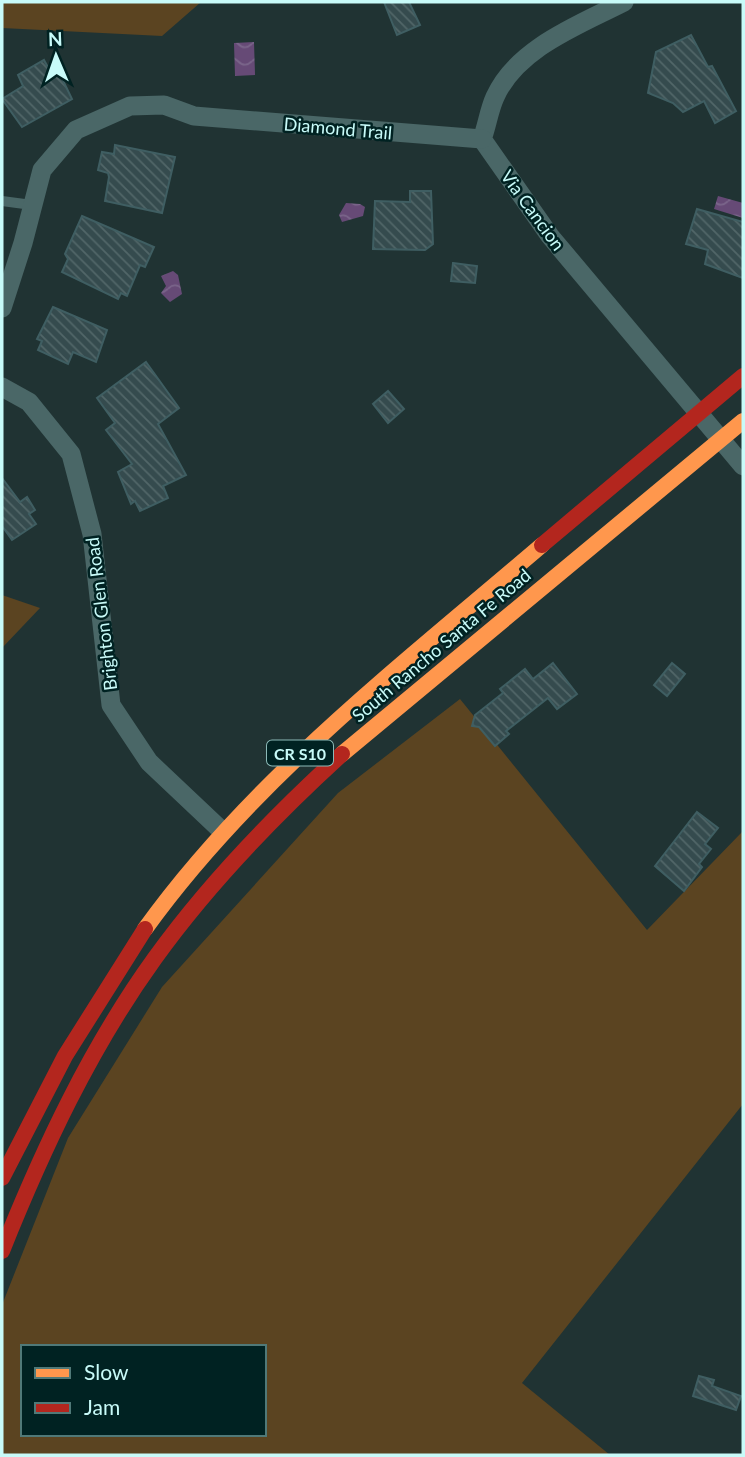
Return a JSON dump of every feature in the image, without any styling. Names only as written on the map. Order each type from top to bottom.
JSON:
[{"type":"main road","name":"South Rancho Santa Fe Road","points":[[2,1178],[41,1094],[106,986],[164,902],[222,831],[301,752],[743,376]]},
{"type":"main road","name":"South Rancho Santa Fe Road","points":[[2,1251],[32,1177],[97,1052],[131,994],[181,923],[241,852],[296,795],[356,741],[743,421]]},
{"type":"street","points":[[482,139],[495,98],[510,72],[547,42],[624,2]]},
{"type":"street","name":"Diamond Trail","points":[[2,308],[42,170],[76,130],[130,106],[164,105],[194,116],[482,139]]},
{"type":"street","name":"Via Cancion","points":[[482,139],[550,236],[743,466]]},
{"type":"street","name":"Brighton Glen Road","points":[[2,387],[29,402],[71,454],[92,534],[111,705],[149,762],[222,831]]},
{"type":"lane","points":[[2,201],[32,205]]},
{"type":"shaded area","points":[[2,2],[201,2],[162,36],[2,28]]},
{"type":"shaded area","points":[[2,595],[40,608],[2,648]]},
{"type":"shaded area","points":[[460,699],[647,930],[743,831],[743,1104],[522,1383],[610,1455],[2,1455],[2,1305],[68,1138],[162,987],[338,793]]},
{"type":"water","points":[[254,42],[255,75],[235,76],[234,43]]},
{"type":"water","points":[[718,196],[743,203],[743,218],[714,209]]},
{"type":"water","points":[[346,203],[365,207],[363,216],[342,222],[339,215]]},
{"type":"water","points":[[173,271],[178,275],[182,294],[170,302],[161,293],[166,286],[161,276]]},
{"type":"building","points":[[384,2],[409,2],[420,25],[397,35]]},
{"type":"building","points":[[691,35],[708,67],[712,66],[736,111],[715,123],[704,101],[683,112],[673,103],[648,93],[656,52]]},
{"type":"building","points":[[44,60],[50,71],[57,68],[72,99],[22,127],[2,99],[23,86],[18,75]]},
{"type":"building","points":[[115,145],[175,157],[162,213],[105,201],[109,177],[108,173],[98,170],[102,152],[114,154]]},
{"type":"building","points":[[410,191],[431,191],[433,244],[425,250],[373,249],[375,201],[410,202]]},
{"type":"building","points":[[697,209],[743,222],[743,278],[705,264],[708,250],[686,244]]},
{"type":"building","points":[[82,216],[154,247],[145,267],[140,265],[127,296],[121,293],[118,299],[62,272],[68,259],[65,254]]},
{"type":"building","points":[[453,263],[477,266],[475,283],[451,281]]},
{"type":"building","points":[[53,307],[107,330],[96,362],[73,352],[68,364],[38,350],[42,341],[37,339]]},
{"type":"building","points":[[146,362],[179,408],[158,424],[186,475],[163,486],[168,498],[140,511],[135,501],[131,504],[118,472],[132,464],[106,430],[115,423],[97,398]]},
{"type":"building","points":[[388,391],[404,409],[388,423],[373,404]]},
{"type":"building","points":[[2,478],[20,502],[27,497],[35,510],[29,514],[36,524],[12,540],[2,526]]},
{"type":"building","points":[[553,663],[577,694],[557,709],[548,698],[506,731],[509,734],[495,746],[479,727],[472,726],[475,715],[503,693],[500,689],[525,669],[533,679]]},
{"type":"building","points":[[672,663],[685,674],[667,696],[654,685]]},
{"type":"building","points":[[697,812],[718,828],[705,844],[711,849],[699,864],[702,867],[684,891],[655,866]]},
{"type":"building","points":[[699,1376],[714,1380],[712,1386],[741,1396],[736,1410],[693,1396]]},
{"type":"traffic: slow","points":[[342,754],[743,421]]},
{"type":"traffic: slow","points":[[145,929],[187,874],[281,773],[383,680],[542,545]]},
{"type":"traffic: jam","points":[[542,545],[743,376]]},
{"type":"traffic: jam","points":[[2,1251],[51,1137],[89,1063],[131,992],[176,930],[220,877],[267,826],[342,754]]},
{"type":"traffic: jam","points":[[2,1178],[65,1056],[145,929]]}]
